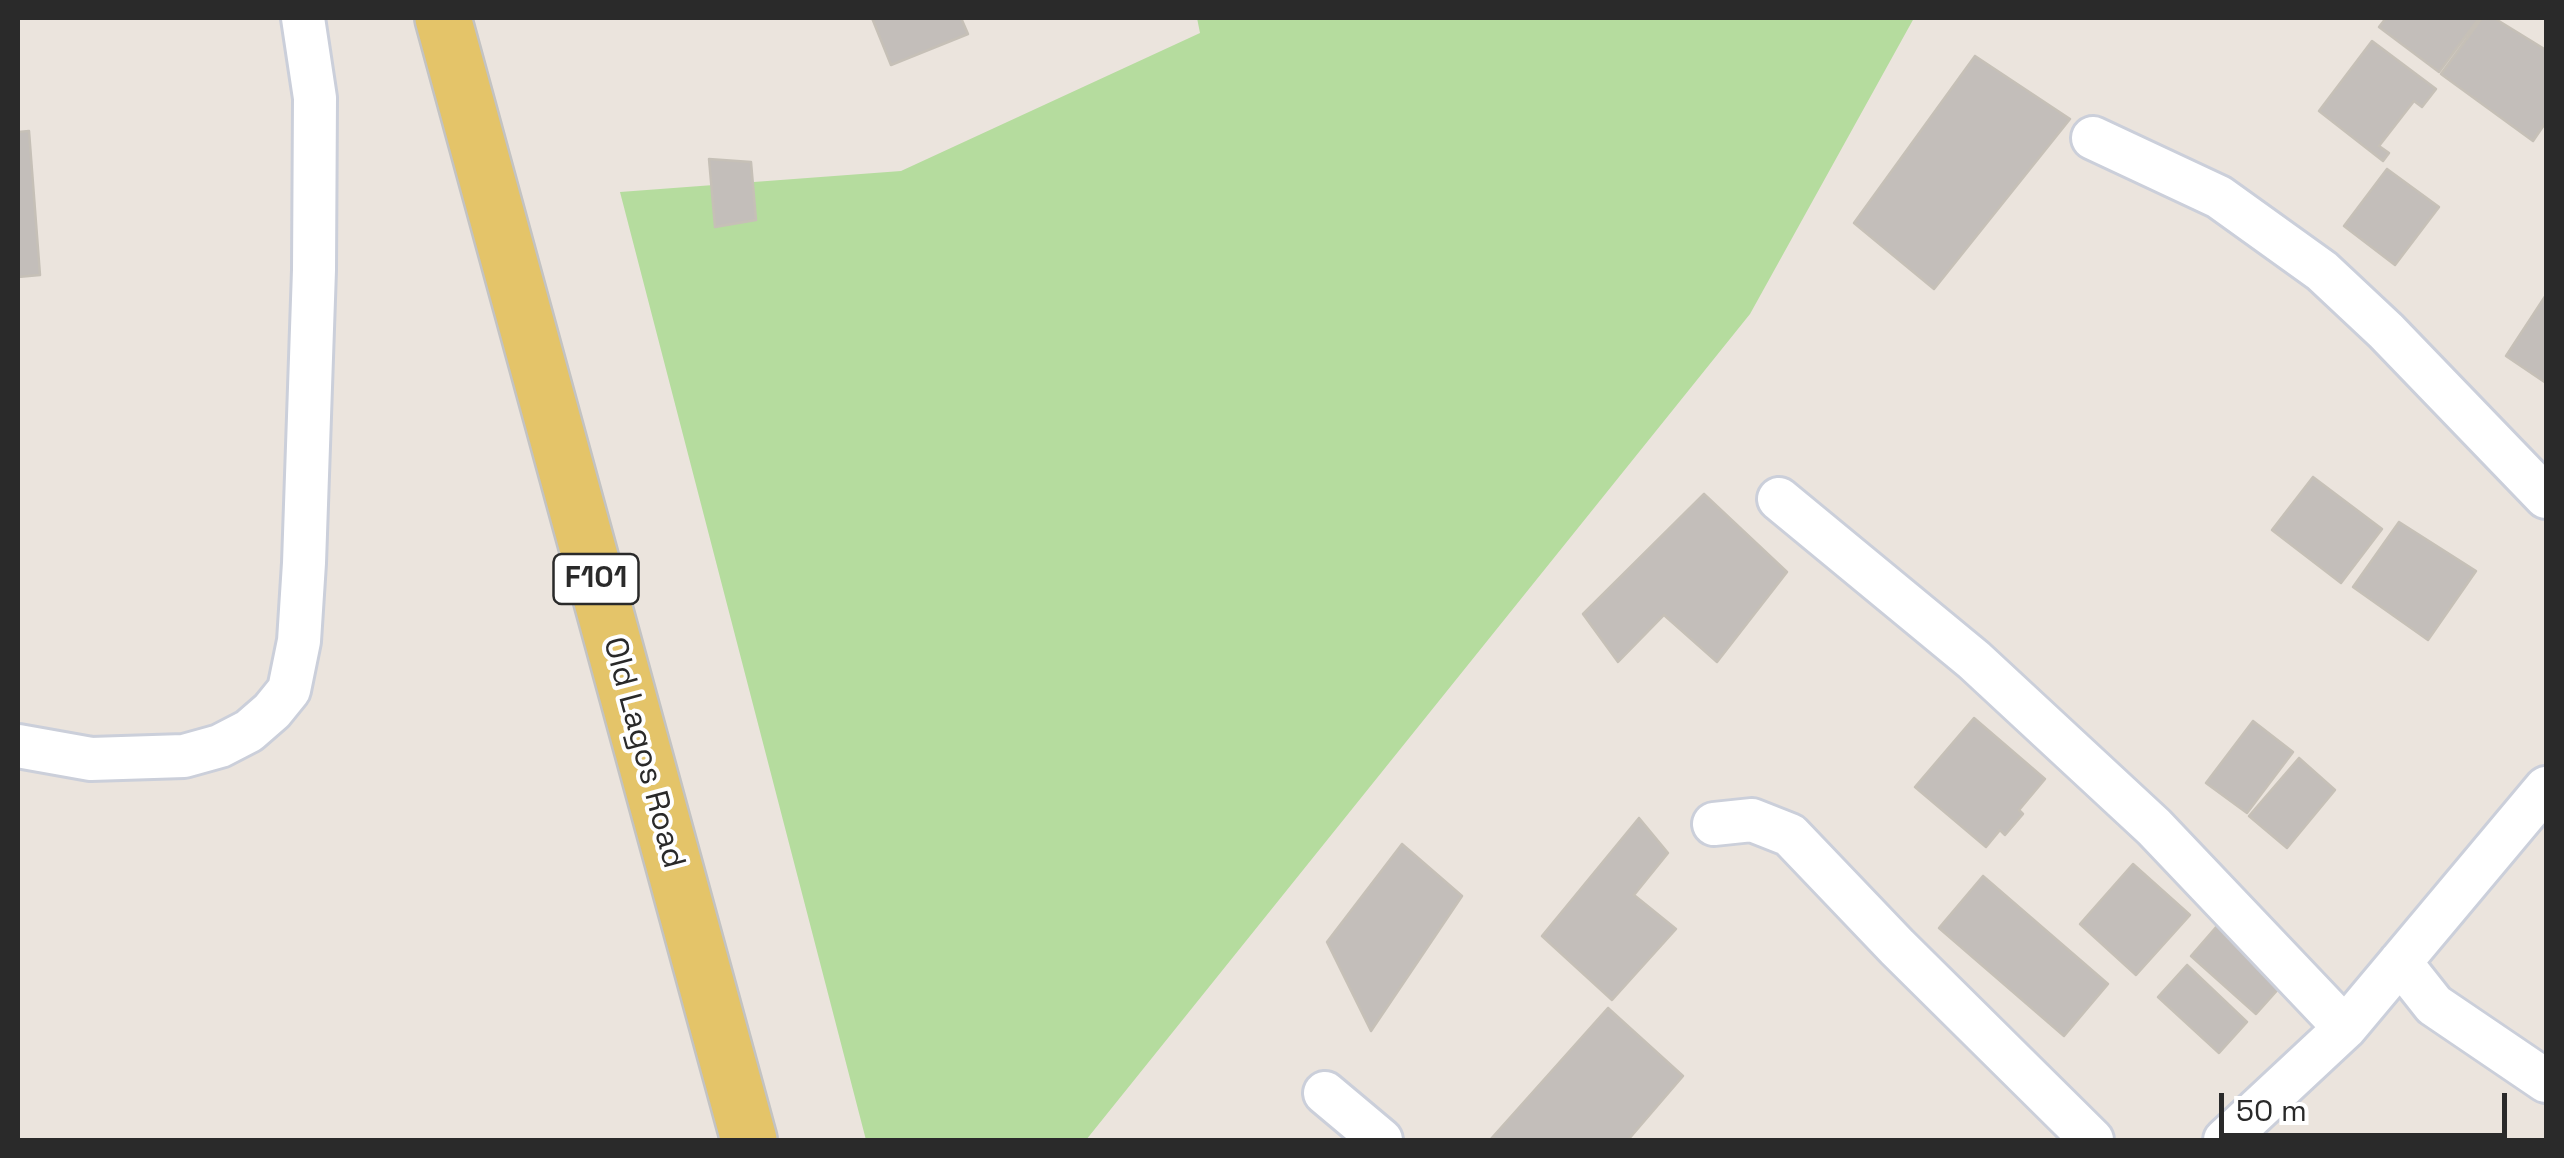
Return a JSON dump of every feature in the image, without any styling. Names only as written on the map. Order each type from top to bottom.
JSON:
[{"type":"main road","name":"Old Lagos Road","points":[[443,18],[749,1140]]},
{"type":"street","points":[[18,746],[91,759],[184,756],[220,746],[249,730],[272,712],[289,690],[299,640],[304,563],[314,270],[315,98],[302,18]]},
{"type":"street","points":[[2093,138],[2219,197],[2322,271],[2386,331],[2546,497]]},
{"type":"street","points":[[1778,500],[1974,660],[2154,827],[2345,1028]]},
{"type":"street","points":[[2225,1140],[2345,1028],[2546,788]]},
{"type":"street","points":[[1714,824],[1752,820],[1790,835],[2092,1140]]},
{"type":"street","points":[[2400,962],[2434,1005],[2546,1082]]},
{"type":"street","points":[[1324,1093],[1381,1140]]},
{"type":"green space","points":[[1197,18],[1914,18],[1750,314],[1086,1140],[866,1140],[620,192],[901,171],[1200,33]]},
{"type":"building","points":[[872,18],[961,18],[968,34],[891,65]]},
{"type":"building","points":[[2386,18],[2479,18],[2439,72],[2379,27]]},
{"type":"building","points":[[2482,18],[2494,18],[2546,50],[2546,122],[2533,141],[2441,74]]},
{"type":"building","points":[[2372,41],[2436,89],[2422,107],[2414,101],[2379,146],[2389,153],[2383,161],[2319,111]]},
{"type":"building","points":[[1975,56],[2070,119],[1934,289],[1854,223]]},
{"type":"building","points":[[29,131],[40,275],[18,277],[18,132]]},
{"type":"building","points":[[709,159],[751,162],[756,220],[715,227]]},
{"type":"building","points":[[2387,169],[2439,207],[2395,265],[2344,226]]},
{"type":"building","points":[[2546,295],[2546,383],[2506,356]]},
{"type":"building","points":[[2313,477],[2382,529],[2341,583],[2272,530]]},
{"type":"building","points":[[1704,494],[1787,572],[1717,662],[1664,615],[1618,662],[1583,614]]},
{"type":"building","points":[[2399,522],[2476,571],[2428,640],[2353,587]]},
{"type":"building","points":[[1974,718],[2045,779],[2019,810],[2023,814],[2005,835],[2000,830],[1986,847],[1915,787]]},
{"type":"building","points":[[2253,721],[2293,752],[2247,813],[2206,783]]},
{"type":"building","points":[[2299,758],[2335,790],[2287,848],[2249,816]]},
{"type":"building","points":[[1639,818],[1668,853],[1634,895],[1676,929],[1612,1000],[1542,936]]},
{"type":"building","points":[[1402,844],[1462,896],[1371,1031],[1327,942]]},
{"type":"building","points":[[2133,864],[2190,915],[2136,975],[2080,924]]},
{"type":"building","points":[[1983,876],[2108,984],[2064,1036],[1939,928]]},
{"type":"building","points":[[2224,918],[2289,977],[2256,1014],[2191,956]]},
{"type":"building","points":[[2187,965],[2247,1022],[2219,1053],[2158,997]]},
{"type":"building","points":[[1608,1008],[1683,1076],[1628,1140],[1490,1140]]}]
